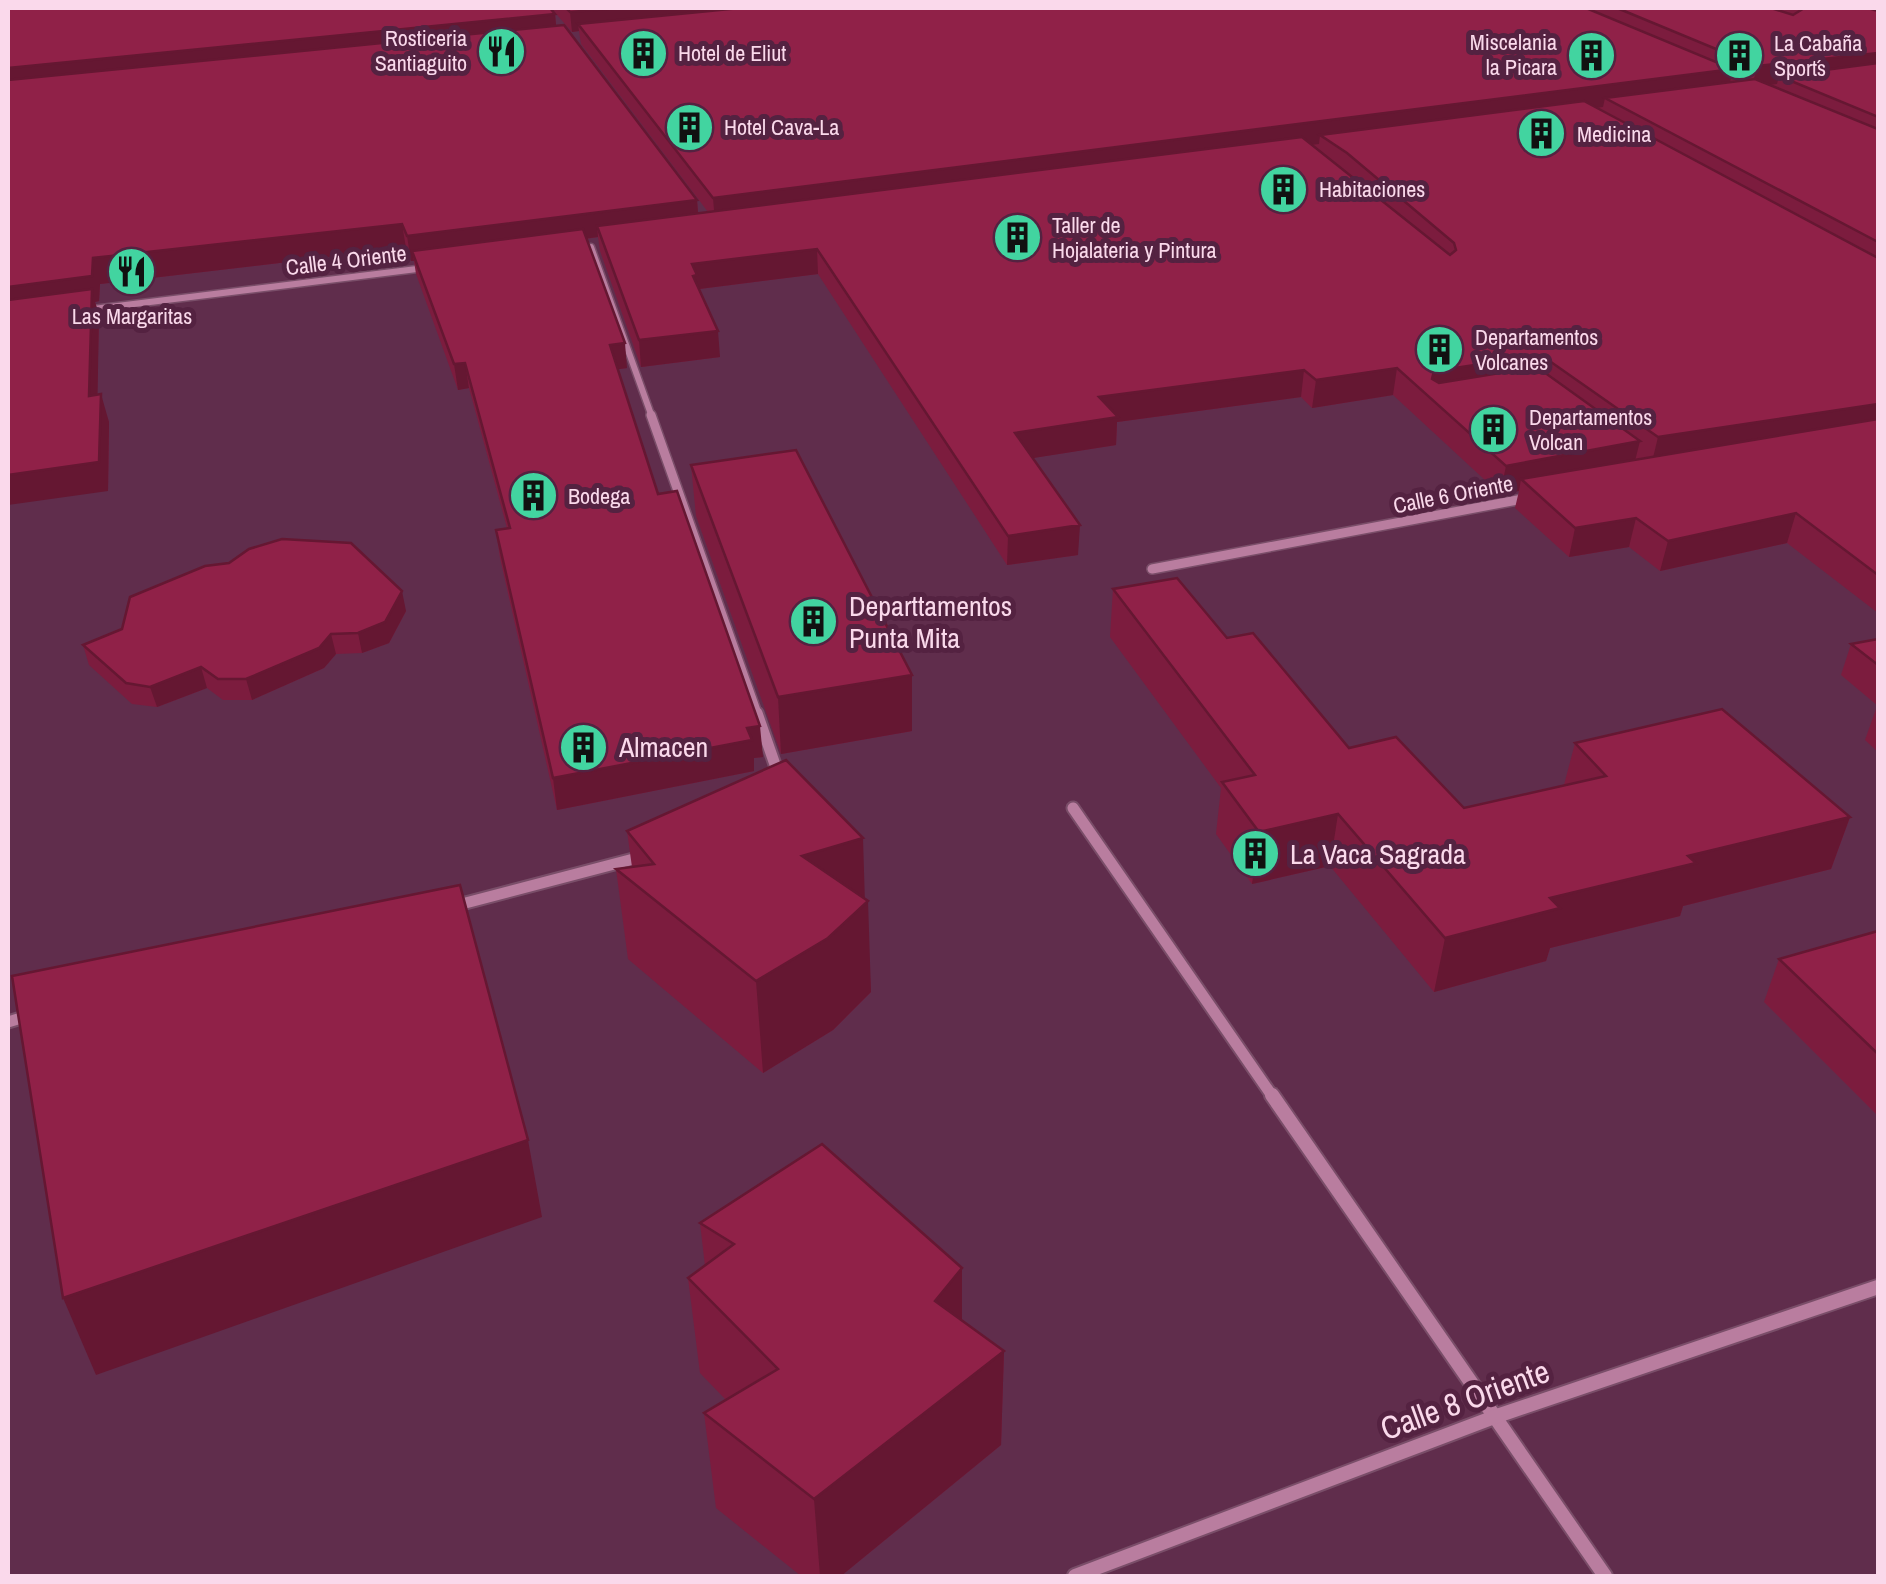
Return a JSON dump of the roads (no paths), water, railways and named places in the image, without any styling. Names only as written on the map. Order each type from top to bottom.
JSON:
[{"type":"street","points":[[571,250],[608,245]]},
{"type":"street","points":[[591,247],[781,780]]},
{"type":"street","name":"Calle 4 Oriente","points":[[66,312],[435,266]]},
{"type":"street","name":"Calle 6 Oriente","points":[[1152,569],[1536,496]]},
{"type":"street","points":[[1073,808],[1605,1576]]},
{"type":"street","points":[[448,907],[660,852]]},
{"type":"street","points":[[8,1022],[46,1012]]},
{"type":"street","name":"Calle 8 Oriente","points":[[1075,1576],[1496,1416],[1878,1287]]},
{"type":"place","name":"Rosticeria Santiaguito","points":[[502,51]]},
{"type":"place","name":"Hotel de Eliut","points":[[643,53]]},
{"type":"place","name":"Miscelania la Picara","points":[[1592,55]]},
{"type":"place","name":"La Cabaña Sport´s","points":[[1739,56]]},
{"type":"place","name":"Hotel Cava-La","points":[[689,127]]},
{"type":"place","name":"Medicina","points":[[1542,134]]},
{"type":"place","name":"Habitaciones","points":[[1284,189]]},
{"type":"place","name":"Taller de Hojalateria y Pintura","points":[[1017,238]]},
{"type":"place","name":"Las Margaritas","points":[[132,272]]},
{"type":"place","name":"Departamentos Volcanes","points":[[1440,350]]},
{"type":"place","name":"Departamentos Volcan","points":[[1494,430]]},
{"type":"place","name":"Bodega","points":[[533,496]]},
{"type":"place","name":"Departtamentos Punta Mita","points":[[814,622]]},
{"type":"place","name":"Almacen","points":[[584,747]]},
{"type":"place","name":"La Vaca Sagrada","points":[[1255,854]]}]
